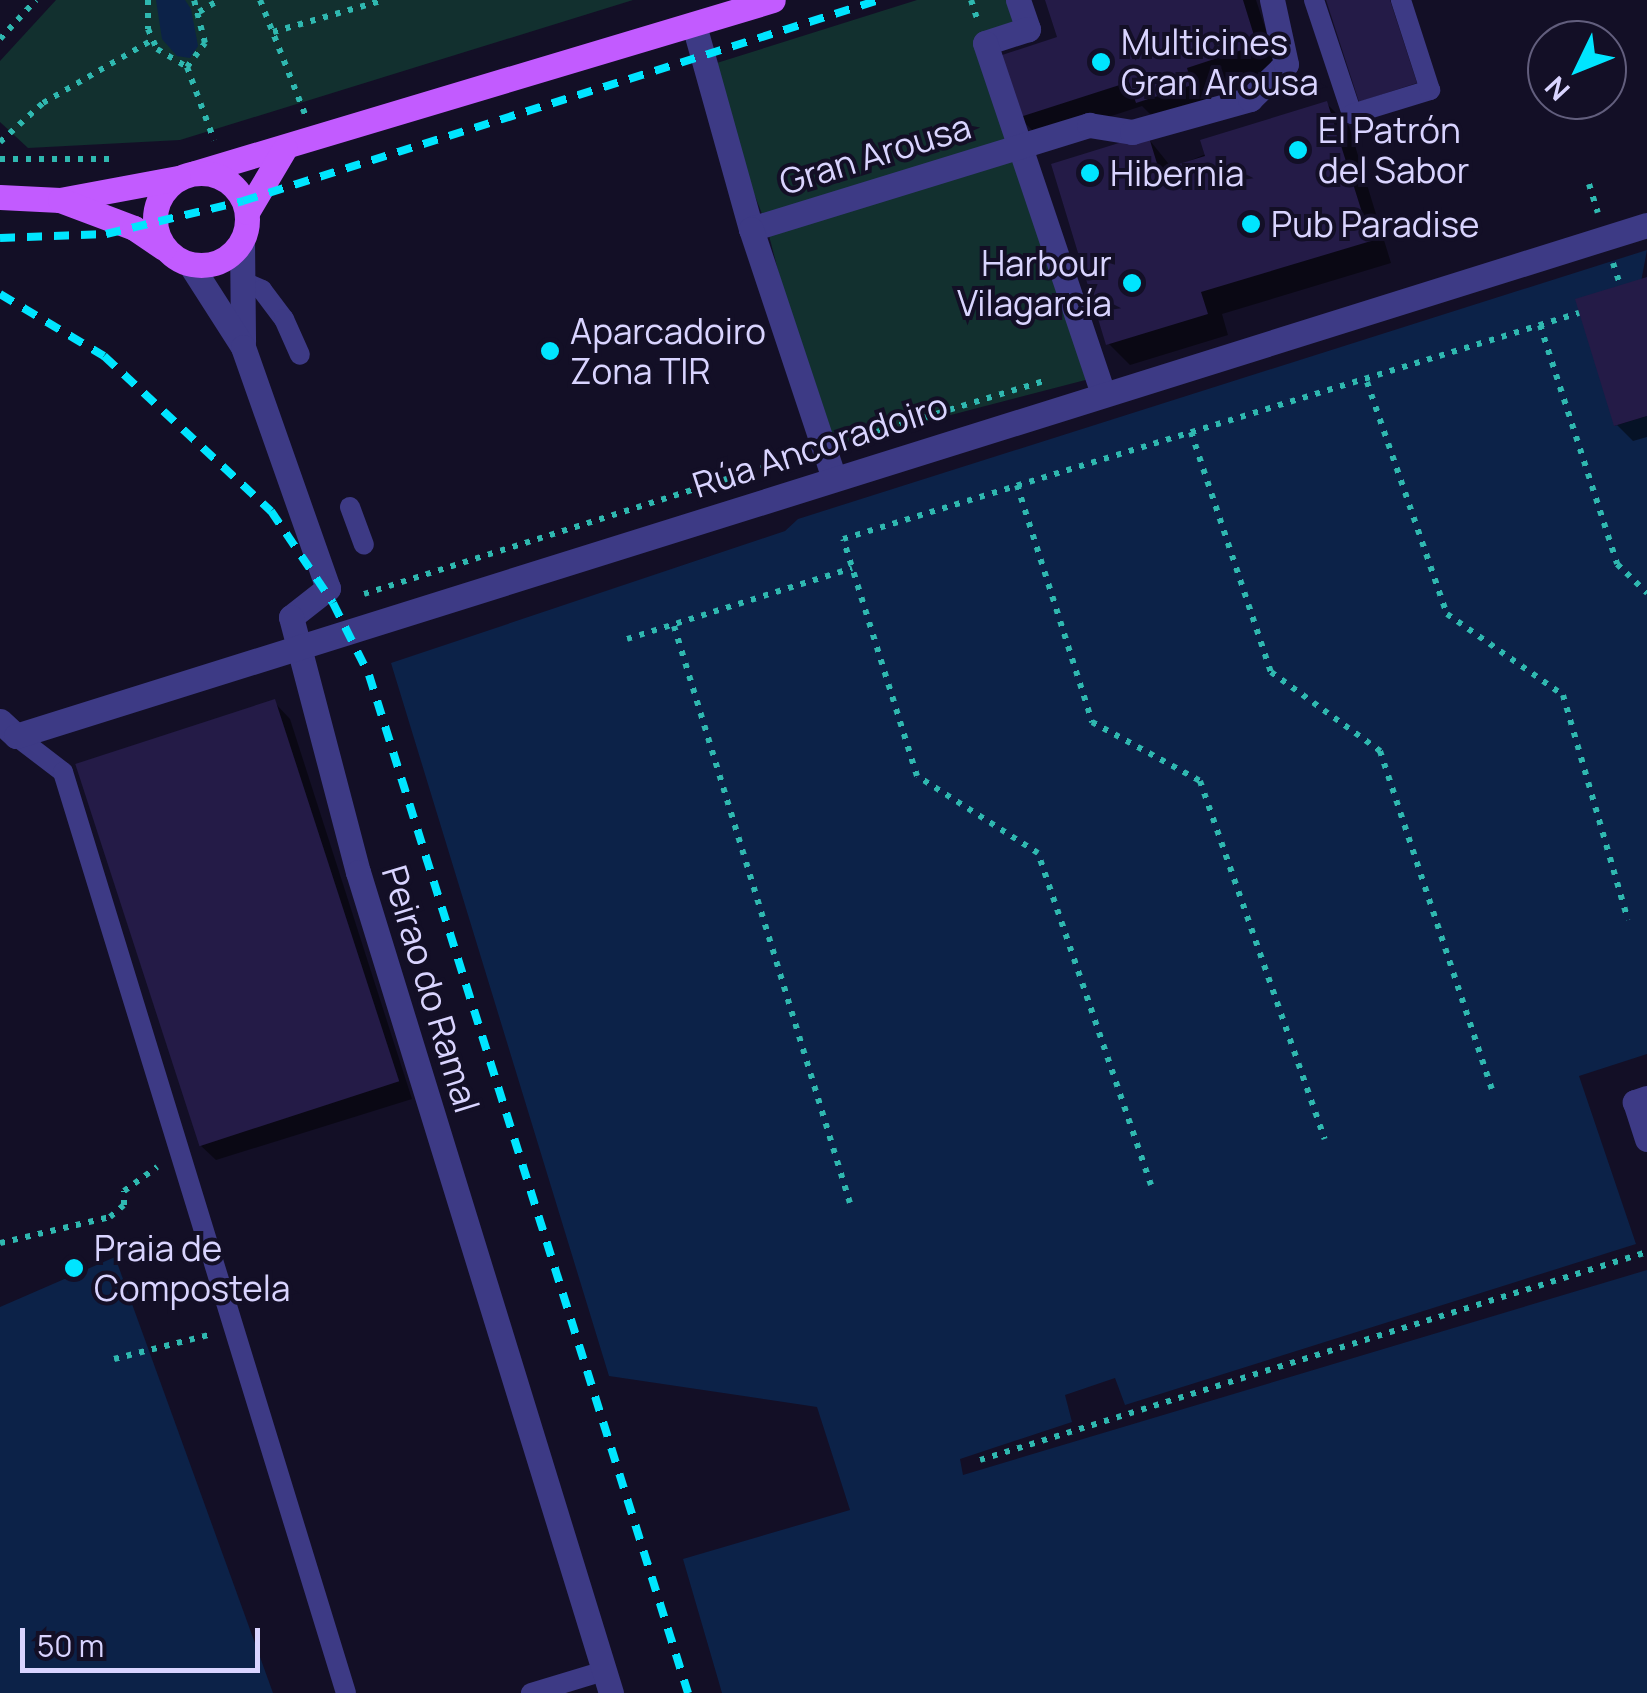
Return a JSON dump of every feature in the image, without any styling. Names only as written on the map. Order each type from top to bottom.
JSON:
[{"type":"main road","points":[[0,197],[60,200],[188,175],[773,0]]},
{"type":"main road","points":[[60,200],[134,228],[190,264],[220,262],[242,241],[247,212],[285,148]]},
{"type":"main road","points":[[188,175],[228,182],[247,212]]},
{"type":"main road","points":[[166,248],[156,209],[188,175]]},
{"type":"street","name":"Gran Arousa","points":[[1018,0],[1028,28],[985,43],[1104,394]]},
{"type":"street","name":"Gran Arousa","points":[[751,229],[1089,125],[1132,132],[1195,120],[1250,99],[1286,64],[1272,0]]},
{"type":"street","name":"Gran Arousa","points":[[694,25],[751,229],[834,478]]},
{"type":"street","name":"Rúa Ancoradoiro","points":[[8,728],[298,644],[1647,225]]},
{"type":"street","name":"Peirao do Ramal","points":[[242,241],[243,347]]},
{"type":"street","name":"Peirao do Ramal","points":[[190,264],[243,347],[328,588],[291,617],[358,872],[608,1682]]},
{"type":"street","points":[[1647,1098],[1634,1102],[1647,1139]]},
{"type":"lane","points":[[1314,0],[1352,114],[1430,90],[1401,0]]},
{"type":"lane","points":[[242,281],[262,290],[284,318],[300,355]]},
{"type":"lane","points":[[350,507],[364,545]]},
{"type":"lane","points":[[8,728],[63,772],[346,1693]]},
{"type":"lane","name":"Peirao do Ramal","points":[[531,1693],[608,1682]]},
{"type":"path","points":[[0,39],[36,0]]},
{"type":"path","points":[[148,0],[152,40],[166,60],[187,67]]},
{"type":"path","points":[[187,67],[205,43],[194,0]]},
{"type":"path","points":[[199,12],[218,0]]},
{"type":"path","points":[[260,0],[305,115]]},
{"type":"path","points":[[273,32],[384,0]]},
{"type":"path","points":[[0,142],[43,103],[152,40]]},
{"type":"path","points":[[187,67],[214,142]]},
{"type":"path","points":[[1613,261],[1620,286]]},
{"type":"path","points":[[1151,1185],[1038,853],[917,776],[843,538],[1366,382],[1580,313]]},
{"type":"path","points":[[1540,325],[1617,564],[1647,593]]},
{"type":"path","points":[[1366,382],[1446,614],[1563,695],[1628,920]]},
{"type":"path","points":[[1191,432],[1271,672],[1380,751],[1492,1089]]},
{"type":"path","points":[[1017,485],[1092,722],[1200,781],[1325,1139]]},
{"type":"path","points":[[627,640],[852,568]]},
{"type":"path","points":[[674,626],[850,1203]]},
{"type":"path","points":[[0,1244],[110,1217],[124,1205],[124,1191],[157,1167]]},
{"type":"path","points":[[980,1460],[1647,1252]]},
{"type":"path","points":[[114,1360],[208,1335]]},
{"type":"green space","points":[[56,0],[633,0],[180,140],[28,148],[0,122],[0,61]]},
{"type":"green space","points":[[917,0],[1018,0],[1028,29],[986,43],[1097,377],[824,448],[766,224],[704,67]]},
{"type":"water","points":[[156,0],[185,0],[191,9],[198,46],[190,58],[177,56],[162,39]]},
{"type":"water","points":[[1647,250],[1614,426],[1647,416],[1647,1054],[1579,1076],[1636,1244],[1125,1405],[1115,1378],[1065,1395],[1072,1422],[960,1459],[963,1475],[1647,1270],[1647,1693],[722,1693],[683,1559],[850,1510],[817,1407],[609,1376],[391,663],[785,531],[798,519]]},
{"type":"water","name":"Praia de Compostela","points":[[115,1257],[273,1693],[0,1693],[0,1307]]},
{"type":"building","name":"Multicines Gran Arousa","points":[[1045,0],[1243,0],[1257,45],[1187,68],[1192,85],[1136,103],[1129,82],[1017,118],[996,57],[1057,37]]},
{"type":"building","points":[[1326,0],[1390,0],[1417,83],[1359,102]]},
{"type":"building","points":[[1327,101],[1371,241],[1201,292],[1208,314],[1106,345],[1051,164],[1148,134],[1159,170],[1205,156],[1200,140]]},
{"type":"building","points":[[1647,277],[1647,416],[1614,426],[1575,299]]},
{"type":"building","points":[[275,699],[399,1081],[200,1146],[75,764]]},
{"type":"railway","points":[[0,238],[106,234],[243,201],[879,0]]},
{"type":"railway","points":[[0,294],[104,356],[271,511],[333,603],[369,675],[688,1693]]},
{"type":"place","name":"Multicines Gran Arousa","points":[[1101,62]]},
{"type":"place","name":"El Patrón del Sabor","points":[[1298,150]]},
{"type":"place","name":"Hibernia","points":[[1090,173]]},
{"type":"place","name":"Pub Paradise","points":[[1251,224]]},
{"type":"place","name":"Harbour Vilagarcía","points":[[1132,283]]},
{"type":"place","name":"Aparcadoiro Zona TIR","points":[[550,351]]},
{"type":"place","name":"Praia de Compostela","points":[[74,1268]]}]
